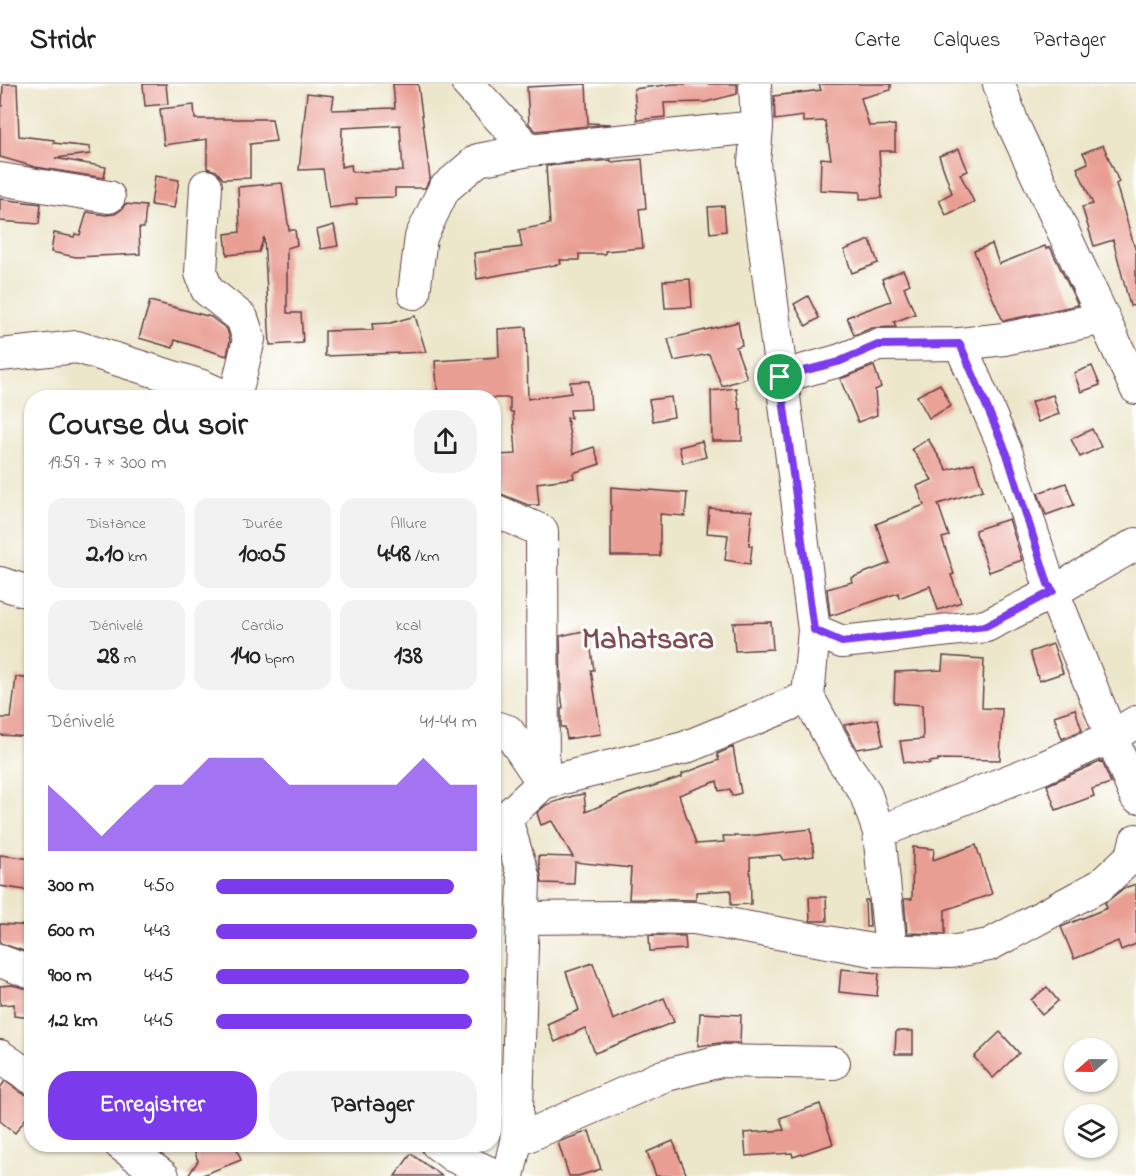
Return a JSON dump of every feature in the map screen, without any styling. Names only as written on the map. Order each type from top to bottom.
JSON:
[{"type":"street","points":[[468,84],[530,150]]},
{"type":"street","points":[[754,84],[757,127],[754,163],[814,630],[808,697],[843,761],[865,792],[879,832],[891,951]]},
{"type":"street","points":[[999,84],[1013,124],[1136,388]]},
{"type":"street","points":[[414,293],[421,237],[444,189],[478,160],[530,150],[757,127]]},
{"type":"street","points":[[0,179],[109,197]]},
{"type":"street","points":[[206,186],[201,273],[207,290],[242,318],[249,339],[236,390]]},
{"type":"street","points":[[780,377],[838,362],[878,345],[960,344],[1014,338],[1104,318]]},
{"type":"street","points":[[960,344],[1007,454],[1048,584],[1124,729],[1136,797]]},
{"type":"street","points":[[0,355],[77,347],[211,390]]},
{"type":"street","points":[[501,513],[542,531],[543,783]]},
{"type":"street","points":[[814,630],[842,642],[986,626],[1136,544]]},
{"type":"street","points":[[0,583],[24,590]]},
{"type":"street","points":[[501,823],[543,783],[684,748],[808,697]]},
{"type":"street","points":[[501,729],[508,731],[543,783]]},
{"type":"street","points":[[879,832],[1044,767],[1124,729]]},
{"type":"street","points":[[501,826],[524,879],[516,1141],[508,1176]]},
{"type":"street","points":[[523,918],[618,916],[694,918],[872,950],[951,952],[989,945],[1101,885],[1132,856],[1136,840]]},
{"type":"street","points":[[1101,885],[1136,877]]},
{"type":"street","points":[[0,961],[24,969]]},
{"type":"street","points":[[516,1141],[663,1076],[720,1061],[834,1063]]},
{"type":"street","points":[[130,1155],[163,1176]]},
{"type":"street","points":[[443,1159],[497,1176]]},
{"type":"building","points":[[3,84],[17,84],[19,136],[90,147],[90,154],[55,158],[106,167],[104,178],[35,167],[0,157],[0,106],[2,106]]},
{"type":"building","points":[[143,84],[166,84],[168,104],[145,106]]},
{"type":"building","points":[[393,84],[418,84],[430,178],[425,188],[395,188],[395,197],[356,198],[357,204],[329,208],[323,169],[299,170],[307,93],[334,96],[332,110],[395,108]],"holes":[[[400,125],[403,171],[352,172],[351,165],[341,167],[342,128]]]},
{"type":"building","points":[[586,84],[588,123],[611,124],[536,131],[529,124],[527,87]]},
{"type":"building","points":[[673,84],[737,84],[737,94],[706,102],[664,103],[665,117],[637,120],[634,89]]},
{"type":"building","points":[[819,84],[891,84],[891,90],[861,98],[869,126],[895,125],[895,151],[879,151],[882,198],[860,199],[860,192],[820,190],[821,158],[831,159],[825,121],[803,122],[803,116],[775,120],[774,96],[821,90]]},
{"type":"building","points":[[194,105],[195,119],[272,119],[276,141],[250,144],[250,178],[223,179],[216,171],[207,168],[207,139],[164,145],[160,109]]},
{"type":"building","points":[[1103,145],[1119,182],[1116,184],[1136,252],[1136,305],[1130,306],[1113,240],[1094,246],[1082,207],[1093,204],[1077,168],[1088,163],[1083,153]]},
{"type":"building","points":[[959,149],[968,171],[960,174],[974,202],[946,215],[939,200],[952,193],[939,156]]},
{"type":"building","points":[[642,159],[646,208],[639,209],[643,248],[605,251],[605,254],[579,254],[579,260],[560,260],[561,264],[477,279],[474,253],[522,247],[519,230],[550,224],[546,166]]},
{"type":"building","points":[[155,176],[179,180],[174,208],[151,205]]},
{"type":"building","points":[[282,183],[289,230],[295,230],[297,245],[287,248],[287,313],[301,313],[303,343],[270,345],[264,237],[259,252],[227,255],[225,234],[240,232],[238,187]]},
{"type":"building","points":[[0,199],[41,204],[39,224],[0,221]]},
{"type":"building","points":[[125,204],[146,206],[144,228],[139,228],[140,254],[76,257],[51,252],[54,233],[74,237],[75,234],[80,235],[87,212],[115,214]]},
{"type":"building","points":[[724,206],[726,231],[710,233],[708,207]]},
{"type":"building","points":[[334,225],[338,246],[321,249],[317,230]]},
{"type":"building","points":[[870,240],[878,263],[852,273],[844,250]]},
{"type":"building","points":[[992,244],[999,264],[1045,246],[1046,249],[1050,247],[1078,305],[1003,321],[974,251]]},
{"type":"building","points":[[903,270],[910,284],[904,287],[915,314],[894,322],[896,327],[872,328],[854,335],[847,317],[891,301],[882,279]]},
{"type":"building","points":[[690,279],[692,307],[665,308],[663,281]]},
{"type":"building","points":[[808,296],[819,318],[806,326],[794,304]]},
{"type":"building","points":[[150,301],[211,317],[227,329],[230,340],[227,356],[175,340],[173,348],[139,338]]},
{"type":"building","points":[[415,316],[426,352],[325,356],[325,331],[373,330],[372,324],[391,323]]},
{"type":"building","points":[[738,322],[742,345],[736,347],[747,378],[722,386],[709,354],[674,361],[668,339]]},
{"type":"building","points":[[526,327],[528,399],[571,393],[570,382],[589,381],[591,409],[570,410],[571,418],[567,418],[573,454],[594,447],[600,464],[573,473],[574,478],[537,483],[539,505],[528,505],[501,494],[501,455],[516,454],[510,398],[501,398],[501,390],[437,390],[435,361],[499,357],[498,329]]},
{"type":"building","points":[[874,366],[881,387],[875,390],[877,415],[858,422],[840,379]]},
{"type":"building","points":[[1092,366],[1100,385],[1081,392],[1074,373]]},
{"type":"building","points":[[940,384],[951,406],[929,418],[917,396]]},
{"type":"building","points":[[736,388],[739,409],[741,409],[742,441],[712,441],[711,391]]},
{"type":"building","points":[[1053,395],[1059,414],[1038,422],[1031,402]]},
{"type":"building","points":[[671,397],[674,417],[653,421],[649,400]]},
{"type":"building","points":[[1092,429],[1101,447],[1080,457],[1071,439]]},
{"type":"building","points":[[928,439],[947,470],[974,463],[983,490],[938,504],[949,536],[942,538],[954,574],[951,575],[961,602],[938,610],[930,586],[899,598],[898,593],[830,616],[827,589],[852,582],[851,578],[890,563],[876,524],[924,505],[917,486],[932,480],[912,449]]},
{"type":"building","points":[[702,441],[706,457],[683,463],[679,447]]},
{"type":"building","points":[[1066,483],[1074,505],[1046,515],[1038,493]]},
{"type":"building","points":[[611,487],[687,493],[685,516],[660,514],[660,556],[611,556]]},
{"type":"building","points":[[709,508],[752,511],[750,564],[725,560],[728,535],[707,533]]},
{"type":"building","points":[[1009,519],[1022,560],[989,572],[975,530]]},
{"type":"building","points":[[771,622],[773,649],[735,651],[733,623]]},
{"type":"building","points":[[588,630],[594,670],[591,670],[601,734],[567,739],[565,727],[561,727],[561,709],[563,708],[560,636]]},
{"type":"building","points":[[1053,644],[1063,673],[1039,681],[1030,652]]},
{"type":"building","points":[[943,656],[984,659],[982,708],[1002,709],[1000,760],[938,759],[938,761],[929,762],[930,764],[904,762],[900,741],[923,739],[922,705],[894,703],[895,672],[942,670]]},
{"type":"building","points":[[16,677],[24,678],[24,736],[0,735],[0,718],[11,718]]},
{"type":"building","points":[[1075,709],[1082,730],[1062,739],[1054,716]]},
{"type":"building","points":[[878,719],[883,745],[857,749],[844,725]]},
{"type":"building","points":[[733,747],[741,793],[732,796],[730,789],[719,791],[717,781],[679,795],[696,844],[724,842],[723,836],[749,836],[811,829],[814,856],[783,860],[780,855],[750,858],[751,904],[731,905],[731,890],[696,892],[696,900],[629,899],[631,868],[575,862],[574,884],[542,883],[538,856],[573,857],[552,821],[541,825],[537,813],[546,805],[584,794],[586,812],[625,795],[682,777],[682,774],[719,760],[717,754]]},
{"type":"building","points":[[1102,761],[1111,783],[1092,789],[1094,796],[1056,810],[1047,785]]},
{"type":"building","points":[[976,845],[992,894],[945,910],[945,934],[907,933],[904,899],[912,899],[913,847],[934,849],[933,860]]},
{"type":"building","points":[[0,855],[24,858],[24,890],[0,886]]},
{"type":"building","points":[[1136,884],[1136,944],[1121,950],[1118,941],[1074,959],[1061,927],[1107,908],[1105,903],[1124,888]]},
{"type":"building","points":[[809,897],[826,897],[827,921],[810,921]]},
{"type":"building","points":[[865,900],[868,900],[870,927],[866,927]]},
{"type":"building","points":[[0,924],[24,926],[24,951],[0,943]]},
{"type":"building","points":[[649,935],[685,936],[686,949],[650,951]]},
{"type":"building","points":[[593,963],[613,1020],[664,998],[674,1022],[595,1053],[585,1028],[555,1042],[547,1024],[579,1010],[566,972]]},
{"type":"building","points":[[841,969],[879,973],[877,996],[839,992]]},
{"type":"building","points":[[12,985],[24,988],[24,1017],[14,1016],[14,1004],[0,1005],[0,986]]},
{"type":"building","points":[[1047,987],[1058,1001],[1042,1015],[1031,1000]]},
{"type":"building","points":[[700,1013],[741,1015],[740,1043],[698,1046]]},
{"type":"building","points":[[896,1031],[913,1031],[913,1054],[895,1054]]},
{"type":"building","points":[[1000,1032],[1019,1053],[993,1078],[974,1057]]},
{"type":"building","points":[[5,1081],[24,1094],[24,1121],[15,1133],[0,1121],[0,1088]]},
{"type":"building","points":[[820,1104],[833,1144],[793,1157],[792,1153],[746,1156],[744,1133],[784,1130],[780,1118]]},
{"type":"building","points":[[589,1131],[601,1169],[578,1176],[569,1176],[558,1142]]},
{"type":"building","points":[[673,1141],[687,1176],[656,1176],[647,1152]]},
{"type":"building","points":[[195,1152],[238,1152],[241,1160],[200,1176],[188,1176],[198,1161]]},
{"type":"building","points":[[411,1154],[442,1176],[395,1176]]},
{"type":"district","name":"Mahatsara","points":[[648,638]]},
{"type":"route","points":[[960,344],[1007,454],[1048,584],[1053,591],[986,626],[842,642],[814,630],[780,377],[838,362],[878,345],[960,344]]}]
